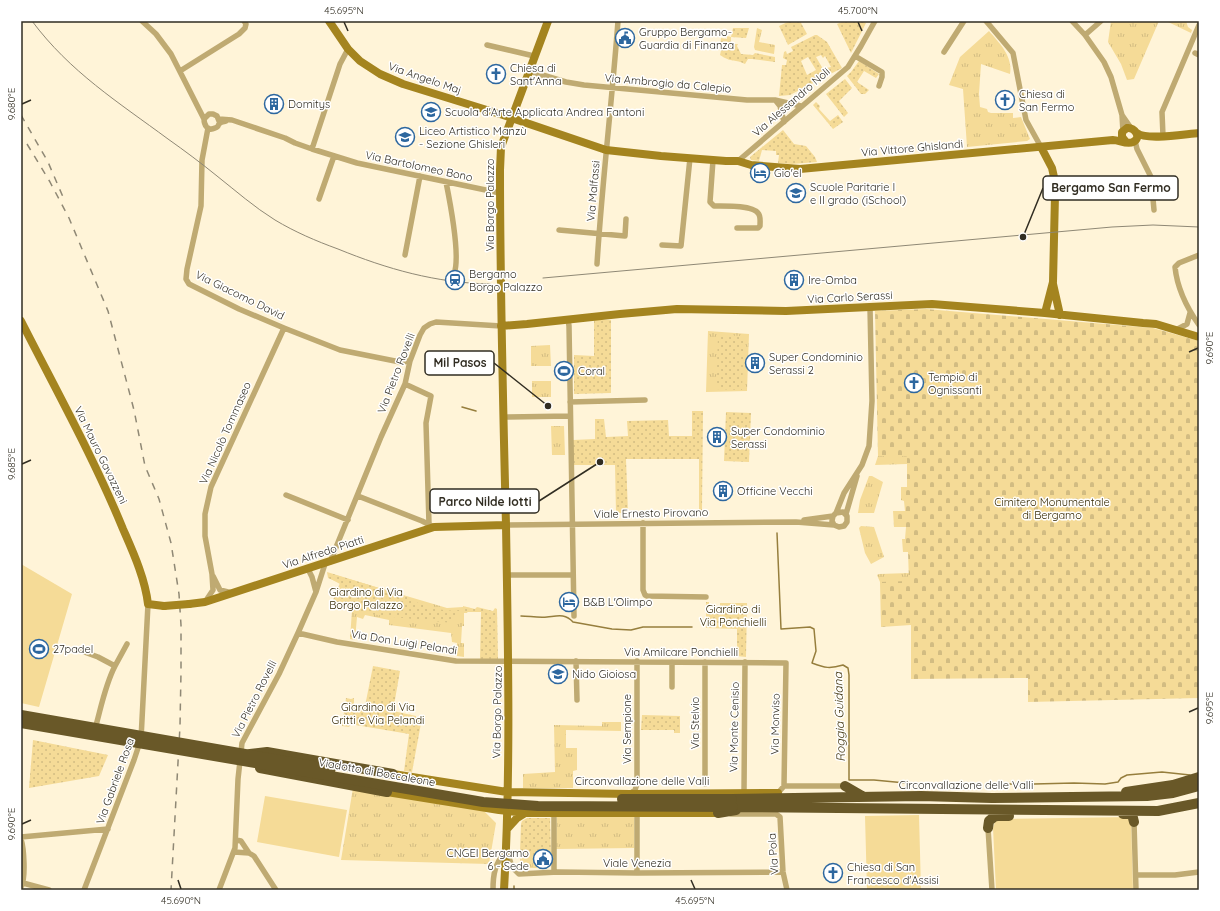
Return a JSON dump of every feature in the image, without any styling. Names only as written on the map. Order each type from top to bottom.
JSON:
[{"type":"highway","name":"Viadotto di Boccaleone","points":[[21,716],[244,757]]},
{"type":"highway","name":"Viadotto di Boccaleone","points":[[21,723],[494,797],[733,803]]},
{"type":"highway","points":[[244,757],[267,752],[393,774]]},
{"type":"highway","points":[[244,757],[265,770],[316,779],[385,788]]},
{"type":"highway","points":[[1111,797],[1124,792],[1173,784],[1199,777]]},
{"type":"highway","points":[[845,786],[864,796]]},
{"type":"highway","name":"Circonvallazione delle Valli","points":[[733,803],[864,796],[992,798],[1111,797],[1160,795],[1199,786]]},
{"type":"highway","points":[[781,790],[833,798]]},
{"type":"highway","points":[[733,803],[750,808]]},
{"type":"highway","points":[[718,813],[750,808],[1158,811],[1199,803]]},
{"type":"highway","points":[[988,828],[989,822],[997,816],[1029,816],[1046,810]]},
{"type":"highway","points":[[1094,810],[1103,814],[1131,814],[1134,817],[1134,822]]},
{"type":"street","points":[[142,21],[164,43],[180,70],[198,108],[206,117],[205,125],[208,128]]},
{"type":"street","points":[[180,70],[238,34],[245,28],[246,24],[244,21]]},
{"type":"street","name":"Via Angelo Maj","points":[[329,21],[348,49],[360,61],[373,70],[403,84],[512,118]]},
{"type":"street","name":"Via Borgo Palazzo","points":[[504,890],[507,849],[509,661],[501,326],[501,147],[548,21]]},
{"type":"street","name":"Via Malfassi","points":[[597,264],[618,21]]},
{"type":"street","name":"Via Alessandro Noli","points":[[738,160],[848,67],[875,21]]},
{"type":"street","points":[[944,52],[964,21]]},
{"type":"street","points":[[986,21],[1013,54],[1026,120],[1052,168],[1054,177],[1053,282],[1060,315]]},
{"type":"street","points":[[1072,21],[1085,35],[1104,62],[1111,77],[1122,115],[1137,149],[1152,176],[1154,210]]},
{"type":"street","points":[[1085,35],[1101,21]]},
{"type":"street","points":[[1163,136],[1162,112],[1199,25]]},
{"type":"street","points":[[487,45],[534,56]]},
{"type":"street","points":[[312,150],[340,64],[348,49]]},
{"type":"street","points":[[855,56],[882,72],[882,77],[878,86]]},
{"type":"street","name":"Via Ambrogio da Calepio","points":[[530,71],[560,80],[613,89],[747,100],[775,100],[801,106]]},
{"type":"street","points":[[775,100],[779,105],[784,122]]},
{"type":"street","name":"Via Bartolomeo Bono","points":[[206,117],[211,113],[215,114],[219,121]]},
{"type":"street","points":[[1122,115],[1122,137],[1132,138]]},
{"type":"street","name":"Via Vittore Ghislandi","points":[[512,118],[606,150],[713,160],[738,160],[751,165],[800,169],[1132,138],[1148,140],[1154,137],[1199,133]]},
{"type":"street","name":"Via Bartolomeo Bono","points":[[219,121],[232,120],[285,138],[312,150],[357,163],[500,193]]},
{"type":"street","name":"Via Bartolomeo Bono","points":[[208,128],[215,128],[219,121]]},
{"type":"street","name":"Via Giacomo David","points":[[208,128],[202,160],[201,206],[186,279],[189,284],[239,309],[340,350],[400,362],[410,361]]},
{"type":"street","points":[[1113,140],[1120,137],[1123,132]]},
{"type":"street","points":[[319,199],[334,156]]},
{"type":"street","points":[[662,244],[681,246],[690,158]]},
{"type":"street","points":[[713,160],[711,204],[714,206],[752,208],[758,212],[760,216],[760,226],[758,228],[736,228]]},
{"type":"street","points":[[405,255],[420,176]]},
{"type":"street","points":[[446,182],[456,245],[454,274]]},
{"type":"street","name":"Via Malfassi","points":[[559,230],[625,236],[626,219]]},
{"type":"street","points":[[1199,255],[1179,262],[1175,267],[1176,276],[1190,313],[1199,325]]},
{"type":"street","points":[[1044,313],[1053,282]]},
{"type":"street","name":"Via Carlo Serassi","points":[[501,326],[677,310],[786,311],[932,304],[1156,324],[1199,337]]},
{"type":"street","points":[[861,467],[844,493],[832,521],[834,525],[841,527],[846,525],[848,519],[846,514],[871,437],[872,401],[870,308]]},
{"type":"street","points":[[1176,330],[1187,324],[1190,313]]},
{"type":"street","points":[[568,319],[574,616]]},
{"type":"street","name":"Via Mauro Gavazzeni","points":[[21,321],[84,442],[115,508],[144,585],[148,604]]},
{"type":"street","name":"Via Pietro Rovelli","points":[[219,890],[234,852],[236,840],[244,757],[242,743],[298,634],[348,520],[404,384],[410,361],[420,335],[424,328],[436,322],[501,326]]},
{"type":"street","name":"Via Nicolò Tommaseo","points":[[205,602],[212,590],[212,574],[205,536],[205,514],[211,487],[284,328]]},
{"type":"street","points":[[358,496],[432,526],[426,423],[431,396],[404,384]]},
{"type":"street","points":[[570,402],[645,400]]},
{"type":"street","points":[[504,417],[570,416]]},
{"type":"street","points":[[286,495],[348,520]]},
{"type":"street","points":[[835,514],[840,512],[846,514]]},
{"type":"street","name":"Viale Ernesto Pirovano","points":[[796,522],[835,514]]},
{"type":"street","name":"Viale Ernesto Pirovano","points":[[506,525],[796,522],[834,525]]},
{"type":"street","points":[[643,523],[643,590],[645,595],[706,597]]},
{"type":"street","name":"Via Alfredo Piatti","points":[[148,604],[164,606],[205,602],[328,563],[432,526],[506,525]]},
{"type":"street","points":[[308,569],[316,592]]},
{"type":"street","name":"Via Nicolò Tommaseo","points":[[212,574],[220,590],[232,593]]},
{"type":"street","points":[[507,575],[573,575]]},
{"type":"street","name":"Via Gabriele Rosa","points":[[86,890],[141,739],[148,604]]},
{"type":"street","name":"Via Don Luigi Pelandi","points":[[298,634],[456,662],[509,661]]},
{"type":"street","points":[[95,731],[107,685],[127,644]]},
{"type":"street","points":[[79,650],[98,657],[115,666]]},
{"type":"street","name":"Via Amilcare Ponchielli","points":[[509,661],[786,662]]},
{"type":"street","points":[[576,661],[577,700]]},
{"type":"street","name":"Via Sempione","points":[[630,794],[635,790],[637,784],[637,662]]},
{"type":"street","points":[[672,662],[672,687]]},
{"type":"street","name":"Via Stelvio","points":[[705,662],[705,784]]},
{"type":"street","name":"Via Monte Cenisio","points":[[744,793],[745,662]]},
{"type":"street","name":"Via Monviso","points":[[781,790],[786,662]]},
{"type":"street","points":[[21,727],[28,720],[141,739]]},
{"type":"street","points":[[244,757],[382,780],[393,774],[507,794],[502,800],[497,802],[475,800],[425,791],[385,788]]},
{"type":"street","points":[[244,757],[385,788],[415,797],[507,811],[525,813],[718,813]]},
{"type":"street","name":"Circonvallazione delle Valli","points":[[507,794],[744,793],[845,786]]},
{"type":"street","points":[[415,797],[425,791]]},
{"type":"street","points":[[507,829],[517,818],[525,813]]},
{"type":"street","points":[[554,813],[554,872]]},
{"type":"street","name":"Via Pola","points":[[718,813],[734,815],[776,814],[780,816],[783,872],[787,890]]},
{"type":"street","points":[[637,814],[637,873]]},
{"type":"street","points":[[1134,822],[1137,875],[1136,890]]},
{"type":"street","points":[[988,828],[992,890]]},
{"type":"street","points":[[49,890],[22,885],[23,844],[21,838],[108,830]]},
{"type":"street","points":[[236,840],[240,841],[249,853],[254,856],[276,890]]},
{"type":"street","points":[[493,890],[493,877],[497,863],[507,849]]},
{"type":"street","name":"Viale Venezia","points":[[507,849],[512,867],[519,874],[554,872],[783,872]]},
{"type":"street","points":[[234,852],[249,853]]},
{"type":"street","points":[[1137,875],[1175,875],[1199,872]]},
{"type":"green space","points":[[790,21],[800,21],[807,34],[788,45],[779,26]]},
{"type":"green space","points":[[844,21],[862,21],[866,23],[851,53],[837,24]]},
{"type":"green space","points":[[1111,21],[1159,21],[1134,79],[1127,80],[1121,64],[1108,42]]},
{"type":"green space","points":[[1166,21],[1186,21],[1188,27],[1192,30],[1191,33]]},
{"type":"green space","points":[[733,28],[749,28],[746,38],[731,37]]},
{"type":"green space","points":[[757,28],[762,30],[759,42],[775,45],[774,54],[755,50],[754,47]]},
{"type":"green space","points":[[989,31],[1008,56],[1010,62],[1010,74],[981,64],[979,94],[980,107],[987,109],[988,112],[991,113],[1013,113],[1013,118],[1021,117],[1030,139],[1027,141],[967,147],[963,89],[949,85],[960,57]]},
{"type":"green space","points":[[817,35],[827,42],[842,68],[790,95],[779,96],[782,65],[786,65],[787,60],[783,58],[784,52],[786,51],[787,54],[793,51],[791,47]],"holes":[[[821,55],[823,58],[825,56],[831,67],[823,69],[816,57]],[[808,57],[816,70],[807,75],[801,61]]]},
{"type":"green space","points":[[727,36],[731,37],[731,44],[738,44],[737,46],[741,54],[753,55],[755,53],[775,57],[775,62],[748,59],[745,64],[730,60],[720,55],[722,46],[720,46],[721,38],[727,39]]},
{"type":"green space","points":[[859,61],[879,74],[876,78],[864,71],[857,82],[869,90],[865,94],[861,94],[847,76]]},
{"type":"green space","points":[[845,79],[852,88],[839,101],[848,113],[844,117],[826,94]]},
{"type":"green space","points":[[816,102],[820,106],[819,109],[830,121],[838,115],[843,122],[833,129],[813,105]]},
{"type":"green space","points":[[783,130],[794,144],[806,146],[817,162],[792,164],[778,163],[779,155],[776,155],[776,151],[762,150],[759,161],[751,160],[750,157]]},
{"type":"green space","name":"Cimitero Monumentale di Bergamo","points":[[926,309],[1153,328],[1199,341],[1199,698],[1028,702],[1028,678],[911,679],[911,625],[881,627],[880,582],[909,581],[908,552],[903,552],[902,539],[905,539],[906,527],[894,527],[893,511],[905,511],[904,501],[901,500],[901,487],[907,487],[907,456],[878,456],[875,311]]},
{"type":"green space","points":[[594,320],[611,320],[611,393],[574,394],[574,355],[594,356]]},
{"type":"green space","points":[[708,331],[749,334],[747,391],[706,392]]},
{"type":"green space","points":[[718,335],[744,336],[742,390],[716,389]]},
{"type":"green space","points":[[550,345],[551,366],[531,366],[531,346]]},
{"type":"green space","points":[[532,381],[551,381],[551,397],[532,397]]},
{"type":"green space","points":[[692,411],[703,411],[702,511],[699,511],[699,459],[626,459],[628,513],[616,513],[615,465],[573,465],[573,440],[595,439],[595,419],[604,419],[606,437],[628,436],[627,421],[668,420],[669,436],[692,436]]},
{"type":"green space","points":[[726,412],[751,413],[749,462],[724,461]]},
{"type":"green space","points":[[551,426],[564,426],[565,455],[552,455]]},
{"type":"green space","points":[[907,455],[907,464],[875,465],[878,456]]},
{"type":"green space","points":[[869,476],[883,482],[874,513],[858,513],[860,500]]},
{"type":"green space","points":[[861,526],[874,527],[884,557],[871,564],[865,553],[859,528]]},
{"type":"green space","name":"27padel","points":[[21,564],[72,594],[39,707],[21,703]]},
{"type":"green space","name":"Giardino di Via Borgo Palazzo","points":[[327,572],[405,596],[425,606],[441,610],[463,609],[463,606],[475,609],[477,607],[493,611],[495,608],[497,609],[498,659],[480,659],[481,612],[460,612],[458,617],[453,617],[453,623],[383,616],[357,611],[333,600],[340,583],[328,578]]},
{"type":"green space","points":[[909,573],[909,582],[880,582],[877,575],[879,574]]},
{"type":"green space","name":"Giardino di Via Borgo Palazzo","points":[[332,574],[447,608],[470,608],[467,613],[464,613],[464,626],[462,626],[461,643],[464,643],[464,657],[457,656],[457,643],[452,642],[451,633],[389,625],[389,620],[365,615],[363,619],[357,617],[355,640],[350,639],[352,610],[333,601],[340,584],[329,578]]},
{"type":"green space","name":"Giardino di Via Ponchielli","points":[[706,602],[709,602],[709,613],[720,613],[720,603],[747,603],[746,657],[737,656],[737,629],[706,628]]},
{"type":"green space","name":"Giardino di Via Gritti e Via Pelandi","points":[[373,666],[400,671],[393,711],[422,718],[412,772],[404,771],[409,734],[350,724],[349,727],[342,726],[346,698],[354,698],[354,704],[365,706]]},
{"type":"green space","points":[[642,715],[680,716],[680,733],[674,733],[674,730],[641,730]]},
{"type":"green space","points":[[602,722],[621,722],[621,731],[566,730],[566,748],[577,748],[577,770],[573,771],[573,788],[523,788],[523,774],[555,772],[554,725],[602,726]]},
{"type":"green space","points":[[33,740],[108,755],[99,776],[29,788]]},
{"type":"green space","points":[[353,788],[484,811],[496,823],[489,864],[341,860]]},
{"type":"green space","points":[[265,796],[347,810],[339,857],[257,842]]},
{"type":"green space","points":[[919,815],[921,890],[867,890],[865,816]]},
{"type":"green space","points":[[557,817],[634,817],[634,848],[556,849]]},
{"type":"green space","points":[[1131,817],[1133,890],[996,890],[993,828],[995,822],[1000,819]]},
{"type":"green space","points":[[527,818],[550,818],[551,852],[537,852],[537,868],[533,868],[533,852],[520,851],[521,824],[522,821]]},
{"type":"green space","points":[[520,851],[533,851],[533,868],[520,868]]},
{"type":"waterway","name":"Roggia Guidana","points":[[462,407],[476,411]]},
{"type":"waterway","name":"Roggia Guidana","points":[[777,533],[781,629],[810,627],[814,629],[816,651],[812,663],[828,667],[843,665],[848,668],[849,780],[874,780],[916,784]]},
{"type":"waterway","name":"Roggia Guidana","points":[[521,616],[564,616],[573,622],[612,629],[631,630],[643,627],[692,627]]},
{"type":"waterway","name":"Roggia Guidana","points":[[991,784],[1018,784],[1027,782],[1034,784],[1105,784],[1118,782],[1121,778],[1127,775],[1162,772],[1190,775]]},
{"type":"tram line","points":[[32,21],[62,56],[79,71],[113,99],[193,157],[267,215],[322,243],[393,269],[450,281],[490,284]]},
{"type":"tram line","points":[[543,278],[1112,227],[1153,225],[1199,227]]},
{"type":"railway","points":[[21,115],[48,162],[63,197]]},
{"type":"railway","points":[[27,144],[50,182],[69,218],[108,311],[134,410],[145,466],[159,499],[171,543],[179,594],[181,625],[180,726],[171,890]]},
{"type":"place","name":"Gruppo Bergamo- Guardia di Finanza","points":[[625,38]]},
{"type":"place","name":"Chiesa di Sant'Anna","points":[[496,74]]},
{"type":"place","name":"Chiesa di San Fermo","points":[[1005,100]]},
{"type":"place","name":"Domitys","points":[[274,104]]},
{"type":"place","name":"Scuola d'Arte Applicata Andrea Fantoni","points":[[431,112]]},
{"type":"place","name":"Liceo Artistico Manzù - Sezione Ghisleri","points":[[405,137]]},
{"type":"place","name":"Gio'el","points":[[760,173]]},
{"type":"place","name":"Scuole Paritarie I e II grado (iSchool)","points":[[796,193]]},
{"type":"place","name":"Bergamo San Fermo","points":[[1023,237]]},
{"type":"place","name":"Bergamo Borgo Palazzo","points":[[455,280]]},
{"type":"place","name":"Ire-Omba","points":[[794,280]]},
{"type":"place","name":"Super Condominio Serassi 2","points":[[755,363]]},
{"type":"place","name":"Coral","points":[[564,371]]},
{"type":"place","name":"Tempio di Ognissanti","points":[[914,383]]},
{"type":"place","name":"Mil Pasos","points":[[548,406]]},
{"type":"place","name":"Super Condominio Serassi","points":[[717,437]]},
{"type":"place","name":"Parco Nilde Iotti","points":[[600,462]]},
{"type":"place","name":"Officine Vecchi","points":[[723,491]]},
{"type":"place","name":"B&B L'Olimpo","points":[[569,602]]},
{"type":"place","name":"27padel","points":[[39,649]]},
{"type":"place","name":"Nido Gioiosa","points":[[558,674]]},
{"type":"place","name":"CNGEI Bergamo 6 - Sede","points":[[543,859]]},
{"type":"place","name":"Chiesa di San Francesco d'Assisi","points":[[833,873]]}]
